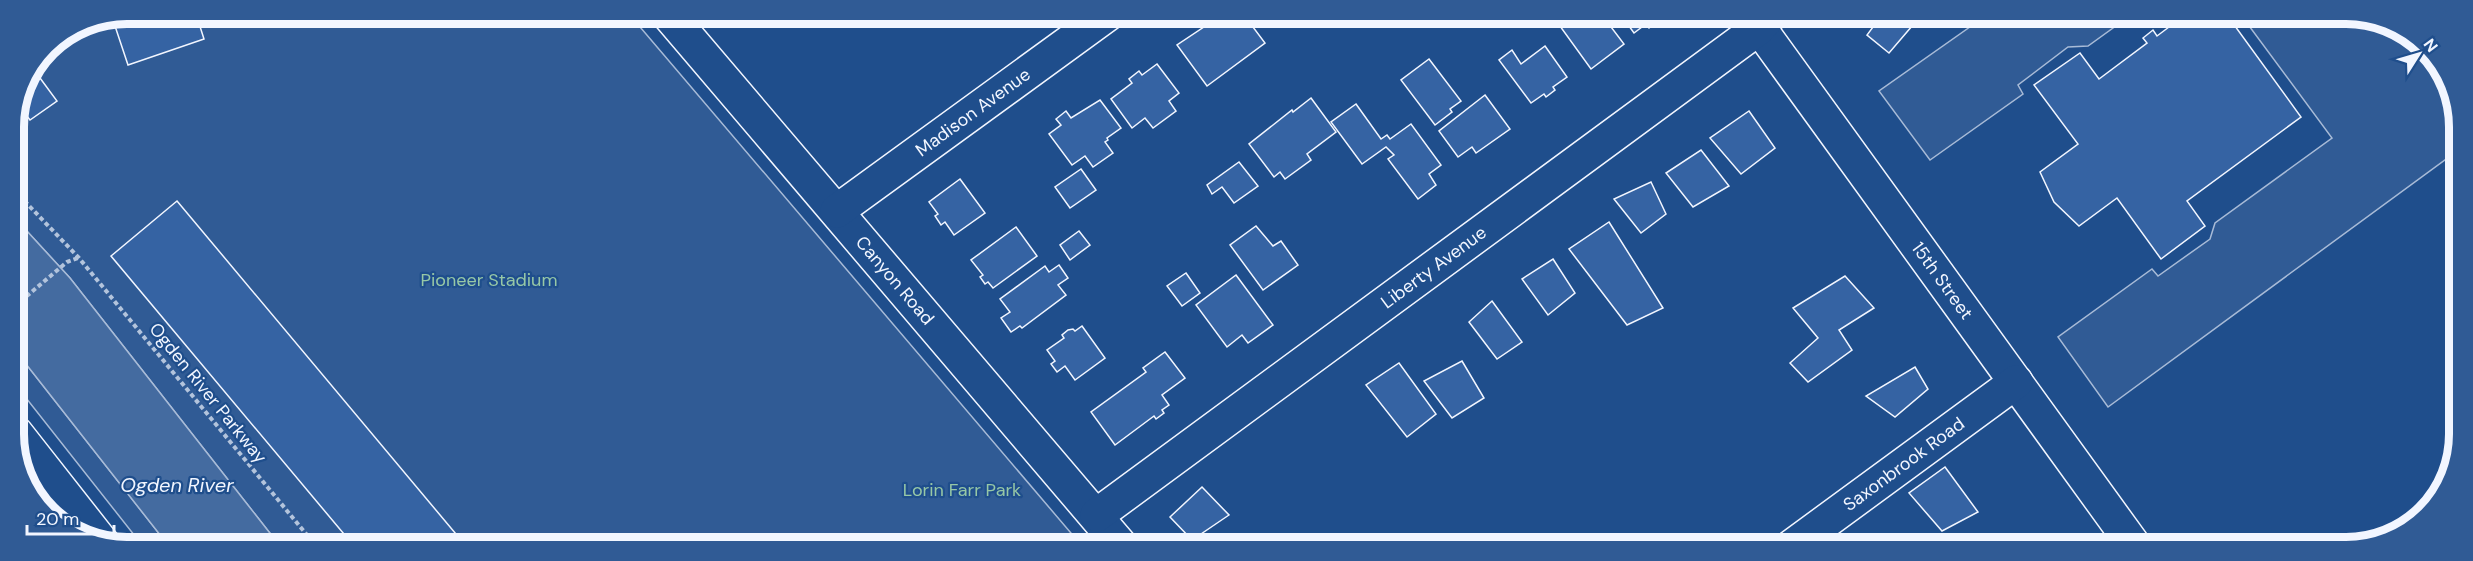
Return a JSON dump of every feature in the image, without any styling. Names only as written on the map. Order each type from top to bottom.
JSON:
[{"type":"street","name":"Canyon Road","points":[[677,24],[1114,537]]},
{"type":"street","name":"Madison Avenue","points":[[837,212],[1094,24]]},
{"type":"street","name":"Liberty Avenue","points":[[1096,515],[1753,24]]},
{"type":"street","name":"15th Street","points":[[1764,24],[2128,537]]},
{"type":"street","name":"Saxonbrook Road","points":[[1805,537],[2016,382]]},
{"type":"street","points":[[25,445],[93,531]]},
{"type":"path","name":"Ogden River Parkway","points":[[24,200],[79,258],[309,537]]},
{"type":"path","points":[[24,298],[67,262],[79,258]]},
{"type":"shaded area","name":"Pioneer Stadium","points":[[127,24],[638,24],[1074,537],[273,537],[70,278],[24,228],[24,120],[27,100],[45,64],[59,49],[94,29]]},
{"type":"shaded area","points":[[1974,24],[2119,24],[2088,46],[2068,47],[2018,85],[2023,94],[1930,160],[1879,91]]},
{"type":"shaded area","points":[[2248,24],[2366,26],[2379,29],[2409,45],[2428,64],[2444,94],[2449,127],[2449,157],[2108,407],[2058,337],[2152,269],[2158,276],[2210,239],[2215,223],[2332,138]]},
{"type":"shaded area","points":[[24,361],[162,537],[136,537],[24,395]]},
{"type":"water","name":"Ogden River","points":[[24,228],[70,278],[273,537],[162,537],[24,361]]},
{"type":"building","points":[[199,24],[204,39],[128,65],[115,26]]},
{"type":"building","points":[[1208,24],[1251,24],[1265,43],[1207,86],[1177,45]]},
{"type":"building","points":[[1558,24],[1609,24],[1624,44],[1591,69]]},
{"type":"building","points":[[1628,24],[1646,24],[1634,33]]},
{"type":"building","points":[[1875,24],[1914,24],[1889,53],[1867,35]]},
{"type":"building","points":[[2173,24],[2234,24],[2301,117],[2187,201],[2205,226],[2161,259],[2117,198],[2079,226],[2054,202],[2040,172],[2078,144],[2034,85],[2080,53],[2099,79],[2147,43],[2143,38],[2153,30],[2157,36]]},
{"type":"building","points":[[1545,46],[1567,77],[1553,87],[1555,90],[1546,97],[1544,94],[1531,103],[1499,60],[1512,50],[1521,64]]},
{"type":"building","points":[[1429,59],[1461,101],[1450,109],[1452,112],[1435,125],[1401,80]]},
{"type":"building","points":[[1157,64],[1179,93],[1169,101],[1176,111],[1153,128],[1145,118],[1132,128],[1111,99],[1132,83],[1129,79],[1139,71],[1142,75]]},
{"type":"building","points":[[40,78],[57,101],[30,120],[25,113],[27,100],[34,83]]},
{"type":"building","points":[[1485,95],[1510,129],[1476,153],[1472,147],[1458,157],[1439,131]]},
{"type":"building","points":[[1311,98],[1336,132],[1307,154],[1311,160],[1285,179],[1280,172],[1274,177],[1249,144]]},
{"type":"building","points":[[1100,100],[1121,128],[1105,142],[1113,153],[1093,167],[1085,156],[1072,165],[1049,134],[1061,125],[1056,119],[1066,111],[1071,118]]},
{"type":"building","points":[[1356,104],[1381,139],[1387,135],[1390,139],[1411,124],[1441,165],[1429,174],[1436,185],[1418,199],[1388,159],[1394,155],[1386,147],[1362,164],[1331,122]]},
{"type":"building","points":[[1749,111],[1775,148],[1741,174],[1710,138]]},
{"type":"building","points":[[1701,150],[1729,186],[1693,207],[1666,173]]},
{"type":"building","points":[[1239,162],[1258,186],[1234,203],[1222,187],[1212,194],[1207,185]]},
{"type":"building","points":[[1081,169],[1096,190],[1070,208],[1055,187]]},
{"type":"building","points":[[960,179],[985,213],[954,235],[945,222],[941,225],[935,216],[938,214],[929,202]]},
{"type":"building","points":[[1651,182],[1666,214],[1641,233],[1614,199]]},
{"type":"building","points":[[177,201],[458,537],[346,537],[111,256]]},
{"type":"building","points":[[1609,222],[1663,308],[1627,325],[1569,249]]},
{"type":"building","points":[[1256,226],[1273,246],[1281,241],[1298,265],[1263,290],[1230,245]]},
{"type":"building","points":[[1016,227],[1037,256],[993,288],[988,282],[985,284],[980,277],[983,275],[971,260]]},
{"type":"building","points":[[1079,231],[1090,245],[1070,260],[1060,245]]},
{"type":"building","points":[[1553,259],[1575,293],[1548,315],[1522,279]]},
{"type":"building","points":[[1059,265],[1068,278],[1058,285],[1066,295],[1022,328],[1020,326],[1011,332],[1001,318],[1010,312],[1000,299],[1045,266],[1049,272]]},
{"type":"building","points":[[1186,273],[1200,293],[1182,306],[1167,286]]},
{"type":"building","points":[[1236,275],[1273,325],[1248,343],[1242,335],[1227,347],[1196,305]]},
{"type":"building","points":[[1845,276],[1874,308],[1839,330],[1852,350],[1808,382],[1790,363],[1818,338],[1793,308]]},
{"type":"building","points":[[1492,301],[1522,342],[1497,359],[1469,322]]},
{"type":"building","points":[[1082,326],[1105,358],[1075,380],[1065,366],[1057,372],[1051,364],[1055,361],[1047,350],[1064,338],[1062,335],[1068,330],[1075,331]]},
{"type":"building","points":[[1165,352],[1185,378],[1162,395],[1169,405],[1162,410],[1164,413],[1156,419],[1154,416],[1115,445],[1091,412],[1146,372],[1143,368]]},
{"type":"building","points":[[1462,361],[1484,398],[1452,418],[1424,381]]},
{"type":"building","points":[[1399,363],[1436,414],[1407,437],[1366,385]]},
{"type":"building","points":[[1915,367],[1928,389],[1895,417],[1866,396]]},
{"type":"building","points":[[1945,467],[1978,512],[1942,531],[1909,493]]},
{"type":"building","points":[[1202,487],[1229,515],[1196,537],[1189,537],[1170,517]]},
{"type":"park label","name":"Lorin Farr Park","points":[[962,490]]}]
